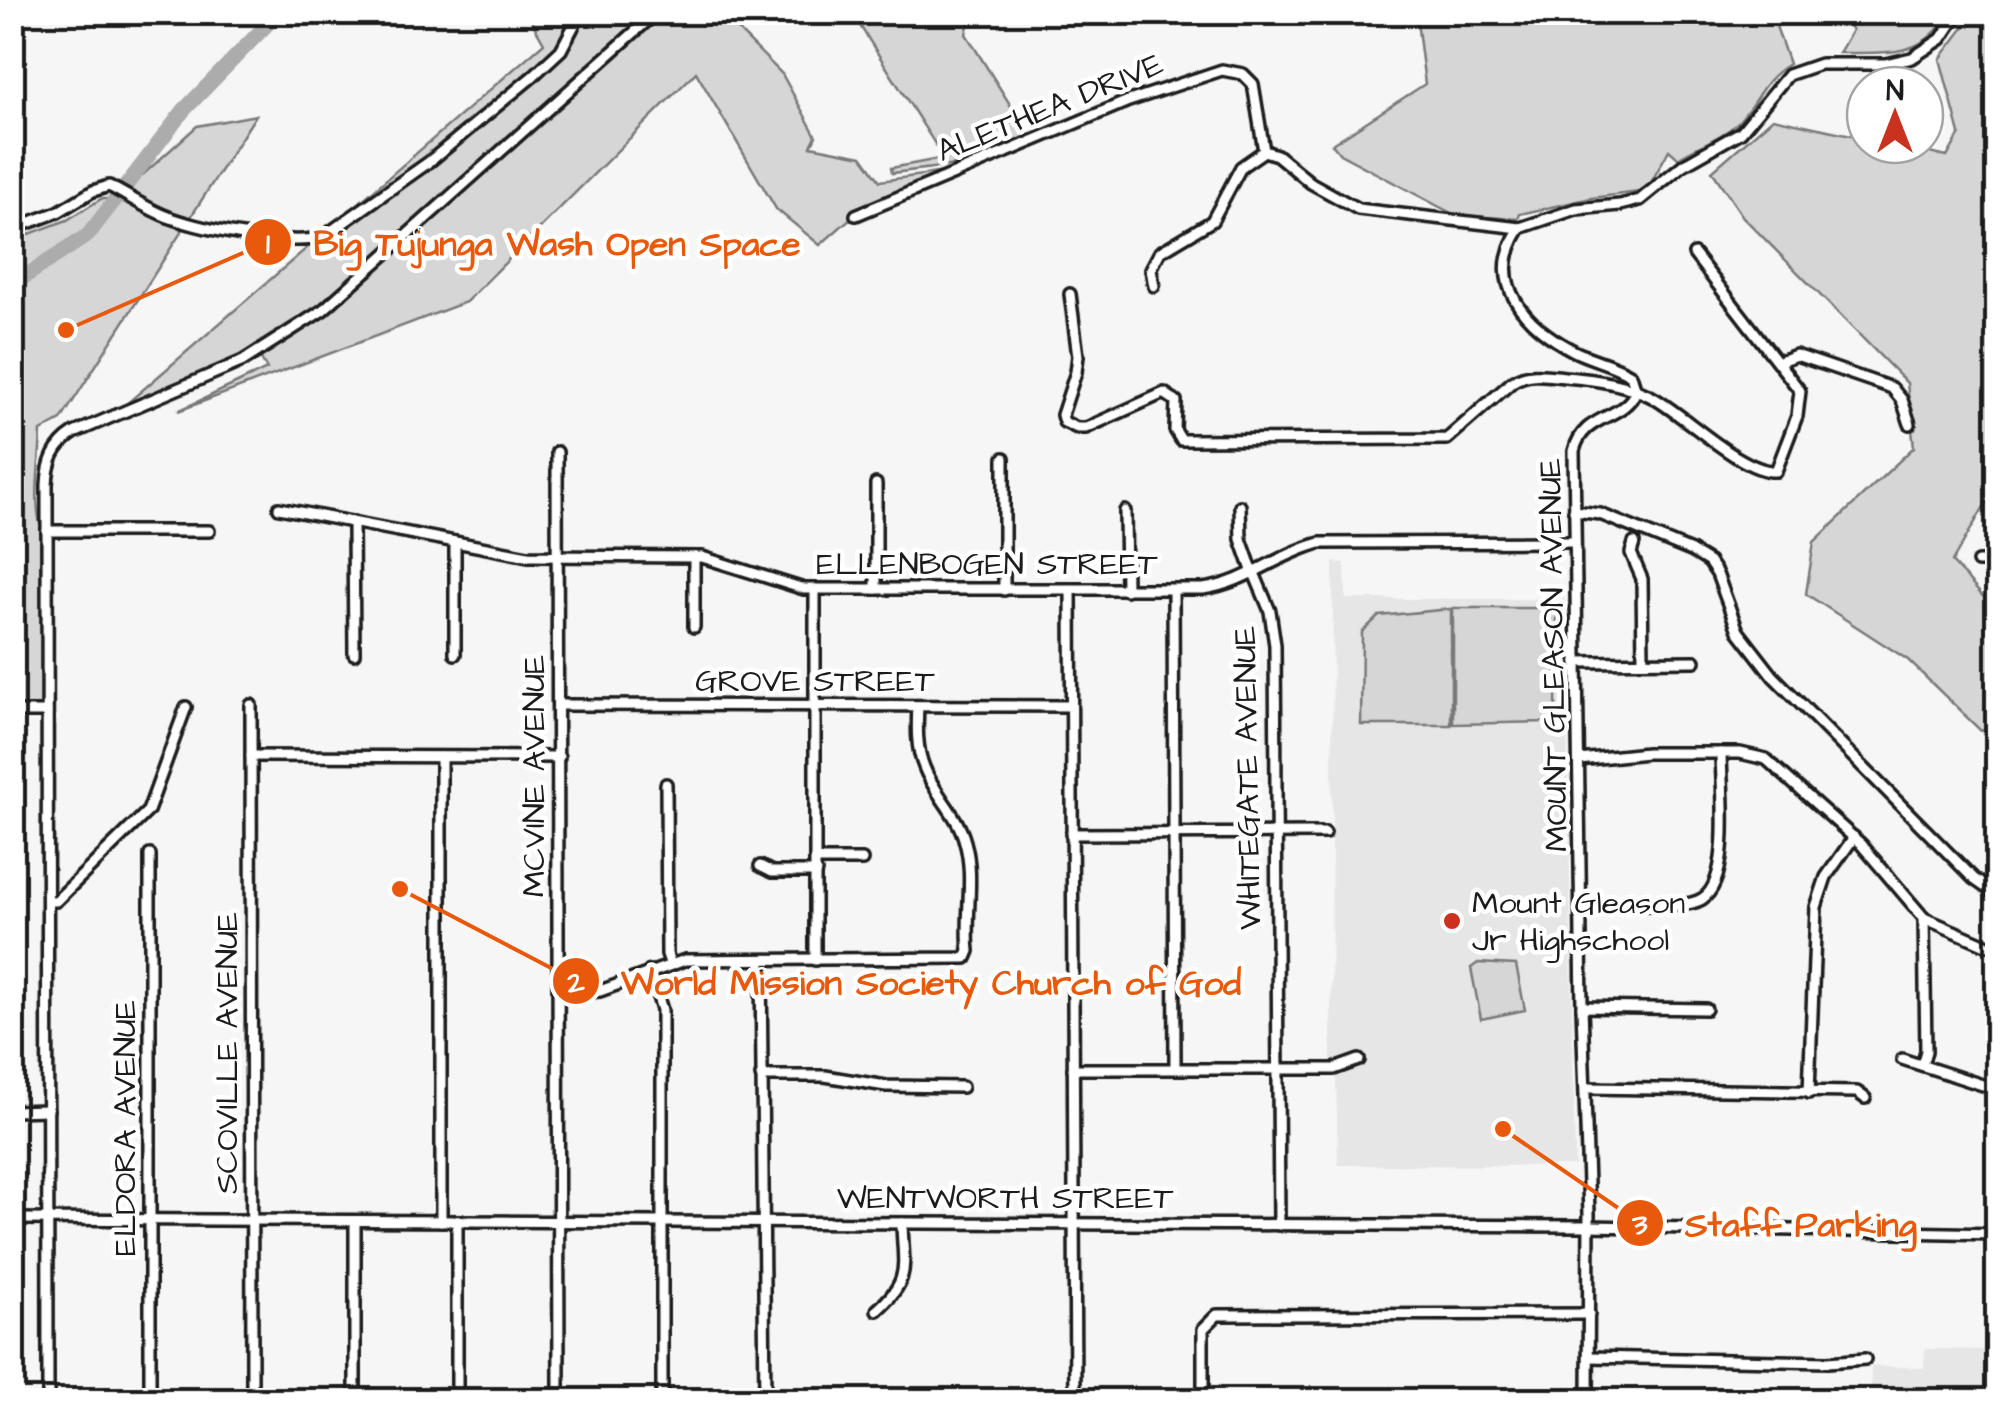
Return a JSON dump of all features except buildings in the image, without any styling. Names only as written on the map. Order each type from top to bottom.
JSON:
[{"type":"street","points":[[12,229],[58,212],[109,186],[167,218],[277,240],[303,242],[332,234],[541,70],[561,50],[581,12]]},
{"type":"street","points":[[48,1400],[47,485],[52,455],[67,437],[244,361],[323,310],[657,12]]},
{"type":"street","points":[[1154,286],[1151,269],[1160,252],[1212,221],[1241,168],[1264,151],[1277,155],[1310,183],[1358,209],[1520,228],[1576,209],[1640,200],[1684,165],[1741,132],[1788,75],[1820,64],[1886,64],[1912,58],[1941,39],[1959,12]]},
{"type":"street","name":"ALETHEA DRIVE","points":[[856,215],[1126,102],[1222,70],[1243,74],[1253,84],[1264,151]]},
{"type":"street","points":[[1520,228],[1510,247],[1507,270],[1510,292],[1521,313],[1570,349],[1631,375],[1636,391]]},
{"type":"street","points":[[1070,294],[1078,356],[1062,416],[1064,422],[1077,428],[1086,428],[1164,392],[1176,401],[1175,430],[1181,440],[1446,438],[1523,375],[1581,378],[1654,398],[1726,449],[1766,471],[1776,471],[1801,398],[1798,384],[1694,254]]},
{"type":"street","points":[[1780,362],[1796,355],[1892,388],[1902,400],[1910,424]]},
{"type":"street","name":"MOUNT GLEASON AVENUE","points":[[1588,1400],[1590,1226],[1582,1007],[1574,511],[1578,438],[1592,424],[1626,404],[1636,391]]},
{"type":"street","name":"MCVINE AVENUE","points":[[558,452],[558,1400]]},
{"type":"street","points":[[1004,458],[1004,590]]},
{"type":"street","points":[[876,484],[876,589]]},
{"type":"street","name":"WHITEGATE AVENUE","points":[[1240,506],[1241,540],[1270,612],[1275,646],[1279,1224]]},
{"type":"street","name":"ELLENBOGEN STREET","points":[[279,508],[522,556],[694,557],[720,561],[782,584],[815,589],[1215,588],[1254,573],[1295,550],[1320,543],[1574,542]]},
{"type":"street","points":[[1126,511],[1126,590]]},
{"type":"street","points":[[1574,511],[1600,514],[1709,562],[1738,632],[1772,676],[1974,879],[1998,896]]},
{"type":"street","points":[[353,522],[354,654]]},
{"type":"street","points":[[48,530],[209,531]]},
{"type":"street","points":[[455,542],[455,654]]},
{"type":"street","points":[[1634,543],[1631,553],[1642,579],[1643,661]]},
{"type":"street","points":[[694,557],[694,628]]},
{"type":"street","points":[[1978,562],[1998,562]]},
{"type":"street","points":[[815,589],[816,960]]},
{"type":"street","points":[[1071,590],[1075,1400]]},
{"type":"street","points":[[1174,590],[1175,1068]]},
{"type":"street","points":[[1577,662],[1695,661]]},
{"type":"street","name":"GROVE STREET","points":[[559,705],[1071,706]]},
{"type":"street","name":"SCOVILLE AVENUE","points":[[251,706],[252,1400]]},
{"type":"street","points":[[559,994],[600,991],[670,963],[693,960],[966,958],[965,842],[924,768],[918,747],[918,706]]},
{"type":"street","points":[[48,901],[56,901],[148,811],[186,707]]},
{"type":"street","points":[[12,712],[48,712]]},
{"type":"street","points":[[1579,760],[1636,753],[1721,753],[1752,754],[1772,762],[1854,837],[1924,918],[1986,945]]},
{"type":"street","points":[[1631,905],[1695,902],[1710,891],[1722,851],[1721,753]]},
{"type":"street","points":[[251,756],[559,757]]},
{"type":"street","points":[[441,757],[441,1221]]},
{"type":"street","points":[[666,784],[670,963]]},
{"type":"street","points":[[1071,834],[1326,833]]},
{"type":"street","points":[[1810,1093],[1816,907],[1826,876],[1854,837]]},
{"type":"street","name":"ELDORA AVENUE","points":[[150,855],[150,1400]]},
{"type":"street","points":[[760,866],[772,872],[862,860]]},
{"type":"street","points":[[1922,1066],[1926,1052],[1924,918]]},
{"type":"street","points":[[761,960],[765,1400]]},
{"type":"street","points":[[650,971],[662,1010],[662,1400]]},
{"type":"street","points":[[1582,1007],[1706,1009]]},
{"type":"street","points":[[1902,1059],[1998,1090]]},
{"type":"street","points":[[1073,1068],[1334,1069],[1358,1060]]},
{"type":"street","points":[[761,1076],[825,1076],[886,1086],[962,1087]]},
{"type":"street","points":[[1586,1088],[1857,1092],[1864,1098]]},
{"type":"street","points":[[12,1110],[48,1110]]},
{"type":"street","name":"WENTWORTH STREET","points":[[12,1219],[1590,1226],[1998,1234]]},
{"type":"street","points":[[355,1221],[355,1400]]},
{"type":"street","points":[[457,1221],[457,1400]]},
{"type":"street","points":[[877,1310],[903,1282],[902,1223]]},
{"type":"street","points":[[1202,1400],[1203,1334],[1210,1319],[1221,1314],[1589,1314]]},
{"type":"street","points":[[1588,1357],[1855,1362],[1865,1359]]},
{"type":"shaded area","points":[[1416,12],[1803,13],[1776,26],[1789,64],[1771,78],[1729,130],[1678,158],[1669,150],[1648,188],[1639,192],[1591,198],[1520,214],[1518,219],[1455,215],[1340,154],[1332,144],[1425,84]]},
{"type":"shaded area","points":[[527,13],[776,13],[739,31],[782,74],[816,136],[811,146],[862,156],[880,181],[958,170],[984,160],[981,155],[964,164],[892,173],[891,168],[944,158],[852,13],[971,13],[966,34],[1034,143],[974,171],[909,191],[853,216],[820,245],[776,209],[696,72],[466,302],[178,411],[267,369],[259,355],[109,419],[544,43]]},
{"type":"shaded area","points":[[1833,13],[1949,13],[1939,28],[1915,46],[1888,52],[1839,53],[1852,30],[1840,14]]},
{"type":"shaded area","points":[[1975,13],[1997,16],[1997,484],[1952,562],[1997,612],[1997,725],[1981,731],[1908,660],[1806,594],[1814,542],[1914,447],[1907,383],[1743,217],[1712,171],[1773,118],[1845,134],[1845,165],[1945,165],[1945,157],[1960,134],[1945,65],[1940,59]]},
{"type":"shaded area","points":[[256,115],[61,420],[41,431],[37,493],[41,528],[42,706],[13,706],[13,240],[67,220],[101,199],[123,199],[127,189],[197,126]]},
{"type":"shaded area","name":"Mount Gleason Jr Highschool","points":[[1333,562],[1345,563],[1346,599],[1565,599],[1575,1166],[1338,1165],[1336,1077],[1331,1059]]},
{"type":"shaded area","points":[[1453,608],[1553,608],[1557,613],[1556,712],[1547,722],[1453,724]]},
{"type":"shaded area","points":[[1451,609],[1451,725],[1361,725],[1362,632],[1379,616]]},
{"type":"shaded area","points":[[1478,963],[1516,965],[1525,1010],[1481,1019],[1471,968]]},
{"type":"shaded area","points":[[1925,1349],[1997,1350],[1997,1400],[1871,1400],[1871,1366],[1924,1368]]},
{"type":"waterway","points":[[12,285],[88,235],[184,110],[279,12]]},
{"type":"place","name":"Big Tujunga Wash Open Space","points":[[66,330]]},
{"type":"place","name":"World Mission Society Church of God","points":[[400,889]]},
{"type":"place","name":"Mount Gleason Jr Highschool","points":[[1452,921]]},
{"type":"place","name":"Staff Parking","points":[[1503,1129]]}]
